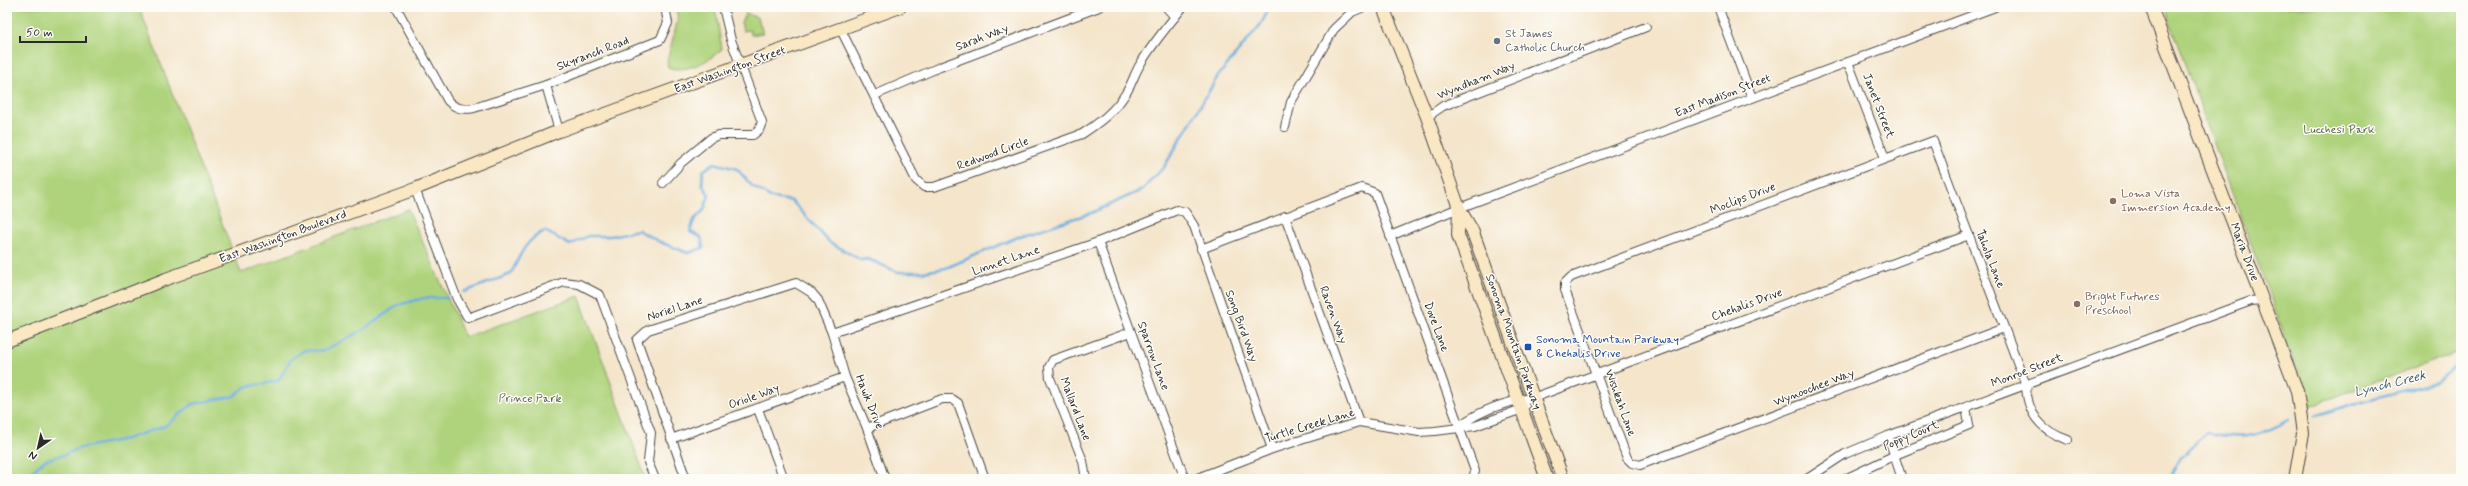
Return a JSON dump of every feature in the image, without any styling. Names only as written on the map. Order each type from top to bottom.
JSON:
[{"type":"main road","name":"East Washington Street","points":[[559,131],[742,66],[900,7]]},
{"type":"main road","name":"Sonoma Mountain Parkway","points":[[1383,7],[1427,117],[1459,208],[1472,230],[1563,479]]},
{"type":"main road","name":"Maria Drive","points":[[2151,7],[2300,404],[2303,433],[2295,479]]},
{"type":"main road","name":"East Washington Boulevard","points":[[7,341],[166,279],[415,189],[559,131]]},
{"type":"main road","name":"Sonoma Mountain Parkway","points":[[1459,208],[1458,235],[1547,479]]},
{"type":"street","points":[[396,7],[448,101],[454,106],[464,110],[474,108],[546,85]]},
{"type":"street","name":"Skyranch Road","points":[[559,131],[546,85],[660,40],[668,23],[665,7]]},
{"type":"street","points":[[663,182],[680,163],[711,138],[719,135],[753,135],[759,130],[762,122],[731,40],[724,7]]},
{"type":"street","name":"Sarah Way","points":[[875,95],[940,67],[1099,7]]},
{"type":"street","points":[[1166,7],[1175,17]]},
{"type":"street","name":"Redwood Circle","points":[[841,30],[875,95],[916,180],[924,187],[934,188],[1082,134],[1097,124],[1113,111],[1127,93],[1139,65],[1157,38],[1183,7]]},
{"type":"street","points":[[1285,126],[1291,102],[1334,29],[1352,12],[1364,7]]},
{"type":"street","points":[[1718,7],[1752,98]]},
{"type":"street","name":"East Madison Street","points":[[1459,208],[1995,7]]},
{"type":"street","name":"Wyndham Way","points":[[1427,117],[1443,106],[1646,27]]},
{"type":"street","name":"Janet Street","points":[[1848,62],[1885,158]]},
{"type":"street","name":"Moclips Drive","points":[[1565,282],[1571,276],[1933,141]]},
{"type":"street","name":"Tahola Lane","points":[[1933,141],[2026,385],[2026,396],[2036,420],[2045,430],[2068,440]]},
{"type":"street","points":[[1200,248],[1362,188],[1375,193],[1390,236],[1459,208]]},
{"type":"street","points":[[415,189],[458,299],[468,318],[564,282],[579,284],[600,295],[651,433],[648,462],[655,479]]},
{"type":"street","name":"Linnet Lane","points":[[832,333],[1098,242],[1176,210],[1185,212]]},
{"type":"street","name":"Song Bird Way","points":[[1185,212],[1194,226],[1200,248],[1272,449]]},
{"type":"street","name":"Raven Way","points":[[1285,216],[1359,422]]},
{"type":"street","name":"Chehalis Drive","points":[[1533,398],[1968,235]]},
{"type":"street","name":"Dove Lane","points":[[1390,236],[1475,471],[1473,479]]},
{"type":"street","name":"Sparrow Lane","points":[[1098,242],[1185,479]]},
{"type":"street","name":"Wishkah Lane","points":[[1565,282],[1565,290],[1627,458],[1632,463]]},
{"type":"street","name":"Hawk Drive","points":[[796,283],[812,293],[818,300],[832,333],[845,377],[867,428],[885,479]]},
{"type":"street","name":"Noriel Lane","points":[[686,479],[638,348],[637,340],[648,330],[796,283]]},
{"type":"street","name":"Monroe Street","points":[[1807,479],[1845,454],[1888,436],[2251,301],[2262,300]]},
{"type":"street","name":"Wynoochee Way","points":[[1632,463],[1640,465],[2004,328]]},
{"type":"street","name":"Mallard Lane","points":[[1086,479],[1082,461],[1050,378],[1049,367],[1052,360],[1131,332]]},
{"type":"street","name":"Oriole Way","points":[[671,439],[845,377]]},
{"type":"street","name":"Turtle Creek Lane","points":[[1195,479],[1272,449],[1359,422],[1419,432],[1459,426],[1472,417],[1520,404],[1533,398]]},
{"type":"street","points":[[867,428],[942,399],[952,399],[958,403],[985,479]]},
{"type":"street","name":"Poppy Court","points":[[1845,479],[1895,455],[1970,425],[1966,407]]},
{"type":"street","points":[[758,408],[784,479]]},
{"type":"street","points":[[1888,436],[1902,479]]},
{"type":"green space","name":"Prince Park","points":[[7,7],[139,7],[241,273],[408,209],[465,337],[579,296],[646,479],[19,479],[7,464]]},
{"type":"green space","points":[[676,7],[715,7],[722,49],[711,58],[689,68],[674,69],[668,67],[667,61],[678,19]]},
{"type":"green space","name":"Lucchesi Park","points":[[2164,7],[2461,7],[2461,351],[2310,406]]},
{"type":"green space","points":[[746,13],[758,18],[763,33],[751,35],[750,30],[743,31],[741,22]]},
{"type":"waterway","points":[[464,292],[511,274],[520,254],[533,239],[545,231],[570,245],[588,236],[611,236],[638,230],[660,242],[688,253],[703,248],[701,237],[690,232],[694,220],[704,210],[709,195],[702,184],[703,171],[714,163],[737,169],[752,186],[772,198],[792,201],[829,242],[861,260],[868,259],[898,272],[923,272],[946,268],[1020,236],[1091,213],[1142,190],[1164,167],[1218,76],[1261,24],[1270,7]]},
{"type":"waterway","points":[[7,477],[25,478],[45,460],[64,455],[80,448],[126,439],[165,426],[193,404],[234,396],[245,387],[278,381],[291,359],[305,350],[323,351],[363,330],[398,305],[424,298],[448,298]]},
{"type":"waterway","name":"Lynch Creek","points":[[2315,416],[2362,401],[2438,382],[2461,358]]},
{"type":"waterway","name":"Lynch Creek","points":[[2169,479],[2180,459],[2205,433],[2239,437],[2248,436],[2267,431],[2289,420]]},
{"type":"place","name":"St James Catholic Church","points":[[1497,41]]},
{"type":"place","name":"Loma Vista Immersion Academy","points":[[2113,201]]},
{"type":"place","name":"Bright Futures Preschool","points":[[2077,304]]},
{"type":"place","name":"Sonoma Mountain Parkway & Chehalis Drive","points":[[1528,347]]}]
